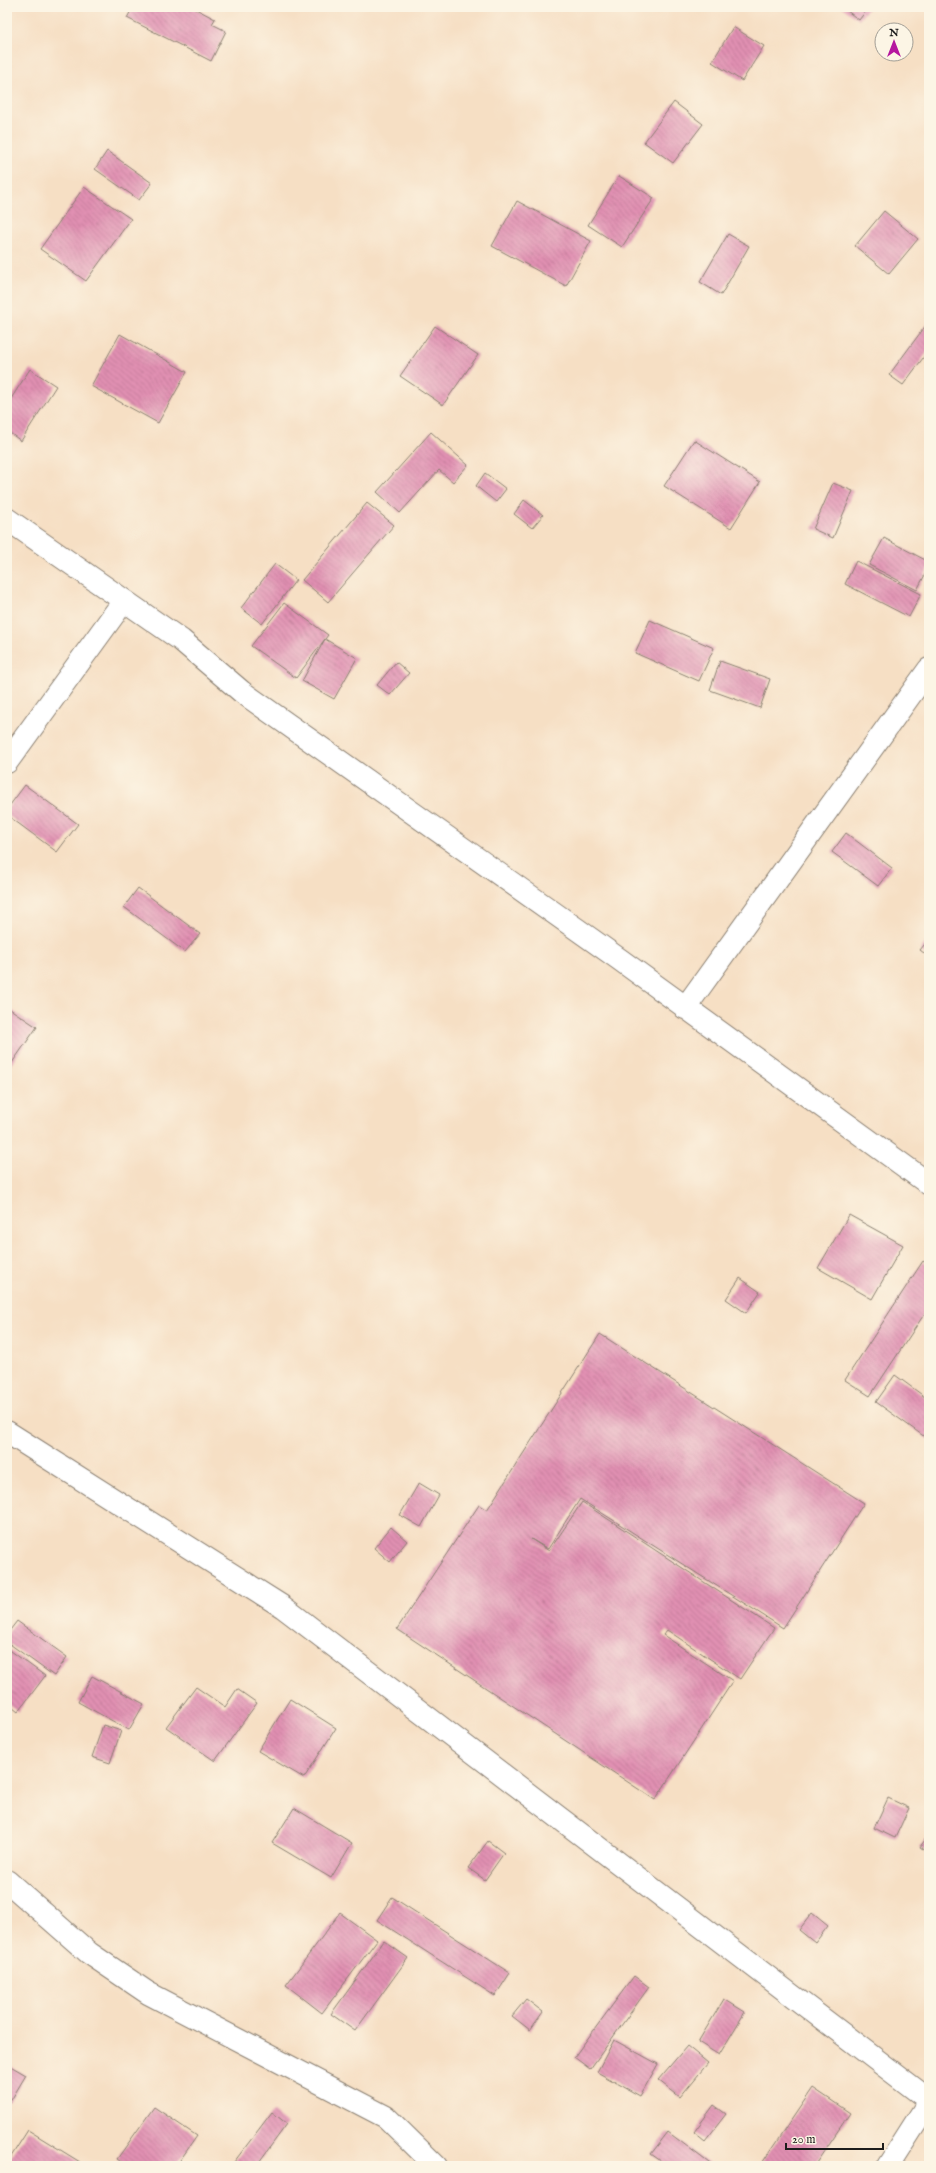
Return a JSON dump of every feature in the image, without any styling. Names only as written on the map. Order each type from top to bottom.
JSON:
[{"type":"street","points":[[7,519],[123,602],[181,640],[242,692],[929,1184]]},
{"type":"street","points":[[7,762],[123,602]]},
{"type":"street","points":[[685,1008],[929,669]]},
{"type":"street","points":[[7,1432],[283,1607],[929,2101],[888,2166]]},
{"type":"street","points":[[7,1881],[89,1953],[148,1993],[386,2117],[436,2166]]},
{"type":"building","points":[[133,7],[192,7],[215,19],[212,24],[226,31],[211,61],[127,18]]},
{"type":"building","points":[[842,7],[869,7],[859,20]]},
{"type":"building","points":[[733,27],[764,46],[742,81],[712,62]]},
{"type":"building","points":[[674,102],[703,124],[673,163],[644,142]]},
{"type":"building","points":[[107,151],[152,183],[139,200],[95,169]]},
{"type":"building","points":[[619,176],[654,198],[622,247],[588,225]]},
{"type":"building","points":[[84,187],[131,219],[86,281],[40,249]]},
{"type":"building","points":[[517,201],[591,241],[566,286],[492,246]]},
{"type":"building","points":[[884,211],[918,239],[889,274],[855,246]]},
{"type":"building","points":[[728,234],[749,246],[721,295],[700,282]]},
{"type":"building","points":[[929,321],[929,350],[903,385],[889,375]]},
{"type":"building","points":[[435,326],[478,355],[443,405],[400,376]]},
{"type":"building","points":[[120,334],[187,372],[158,423],[91,386]]},
{"type":"building","points":[[30,369],[56,386],[21,441],[7,431],[7,405]]},
{"type":"building","points":[[431,432],[468,465],[453,482],[439,470],[400,513],[377,492]]},
{"type":"building","points":[[694,440],[760,482],[731,528],[664,486]]},
{"type":"building","points":[[485,473],[506,489],[496,502],[476,486]]},
{"type":"building","points":[[833,483],[853,491],[833,538],[813,529]]},
{"type":"building","points":[[524,500],[543,515],[532,528],[514,514]]},
{"type":"building","points":[[367,503],[394,525],[328,602],[302,580]]},
{"type":"building","points":[[884,538],[929,562],[929,567],[917,590],[869,565]]},
{"type":"building","points":[[856,561],[921,594],[909,617],[845,584]]},
{"type":"building","points":[[275,564],[296,580],[262,624],[241,608]]},
{"type":"building","points":[[284,603],[328,635],[296,678],[251,646]]},
{"type":"building","points":[[650,620],[714,648],[699,681],[635,653]]},
{"type":"building","points":[[325,639],[357,658],[334,699],[302,681]]},
{"type":"building","points":[[720,661],[770,679],[760,708],[710,690]]},
{"type":"building","points":[[396,662],[409,673],[390,695],[377,685]]},
{"type":"building","points":[[25,785],[78,824],[57,852],[7,815],[7,809]]},
{"type":"building","points":[[846,833],[892,868],[878,886],[832,852]]},
{"type":"building","points":[[138,888],[200,934],[185,952],[124,907]]},
{"type":"building","points":[[929,939],[929,957],[920,950]]},
{"type":"building","points":[[7,1007],[37,1027],[7,1070]]},
{"type":"building","points":[[849,1215],[903,1245],[872,1299],[818,1268]]},
{"type":"building","points":[[923,1261],[929,1265],[929,1307],[870,1396],[845,1380]]},
{"type":"building","points":[[740,1278],[760,1292],[746,1313],[726,1299]]},
{"type":"building","points":[[600,1334],[864,1503],[783,1628],[580,1499],[548,1549],[531,1539],[549,1551],[582,1502],[774,1628],[740,1679],[667,1630],[663,1635],[733,1681],[655,1800],[397,1629],[479,1505],[487,1510]]},
{"type":"building","points":[[895,1375],[929,1400],[929,1440],[876,1402]]},
{"type":"building","points":[[419,1483],[439,1495],[421,1527],[400,1515]]},
{"type":"building","points":[[391,1527],[407,1541],[390,1562],[374,1548]]},
{"type":"building","points":[[17,1621],[67,1657],[54,1676],[7,1642],[7,1634]]},
{"type":"building","points":[[7,1648],[45,1676],[18,1712],[7,1703]]},
{"type":"building","points":[[92,1676],[144,1704],[129,1730],[78,1702]]},
{"type":"building","points":[[196,1687],[225,1707],[237,1689],[257,1703],[215,1761],[166,1727]]},
{"type":"building","points":[[290,1699],[336,1728],[304,1778],[258,1751]]},
{"type":"building","points":[[103,1725],[121,1731],[110,1763],[92,1757]]},
{"type":"building","points":[[888,1798],[909,1808],[895,1838],[874,1828]]},
{"type":"building","points":[[294,1808],[352,1843],[331,1878],[272,1843]]},
{"type":"building","points":[[929,1834],[929,1853],[920,1847]]},
{"type":"building","points":[[488,1841],[504,1853],[485,1880],[468,1868]]},
{"type":"building","points":[[392,1897],[510,1973],[495,1996],[377,1920]]},
{"type":"building","points":[[340,1913],[377,1940],[322,2013],[286,1985]]},
{"type":"building","points":[[812,1913],[828,1926],[815,1943],[799,1930]]},
{"type":"building","points":[[384,1941],[408,1958],[355,2031],[331,2014]]},
{"type":"building","points":[[634,1976],[649,1987],[590,2069],[574,2057]]},
{"type":"building","points":[[526,1999],[543,2012],[530,2030],[512,2016]]},
{"type":"building","points":[[724,1999],[745,2012],[719,2055],[698,2042]]},
{"type":"building","points":[[614,2040],[658,2064],[640,2096],[597,2072]]},
{"type":"building","points":[[687,2046],[708,2063],[680,2097],[658,2080]]},
{"type":"building","points":[[7,2064],[26,2075],[10,2102],[7,2100]]},
{"type":"building","points":[[813,2088],[850,2113],[814,2166],[760,2166]]},
{"type":"building","points":[[714,2105],[726,2114],[705,2141],[694,2132]]},
{"type":"building","points":[[154,2107],[197,2136],[176,2166],[127,2166],[117,2159]]},
{"type":"building","points":[[272,2112],[287,2124],[256,2166],[231,2166]]},
{"type":"building","points":[[28,2130],[80,2162],[77,2166],[7,2166],[7,2163]]},
{"type":"building","points":[[668,2132],[713,2166],[668,2166],[651,2154]]}]
